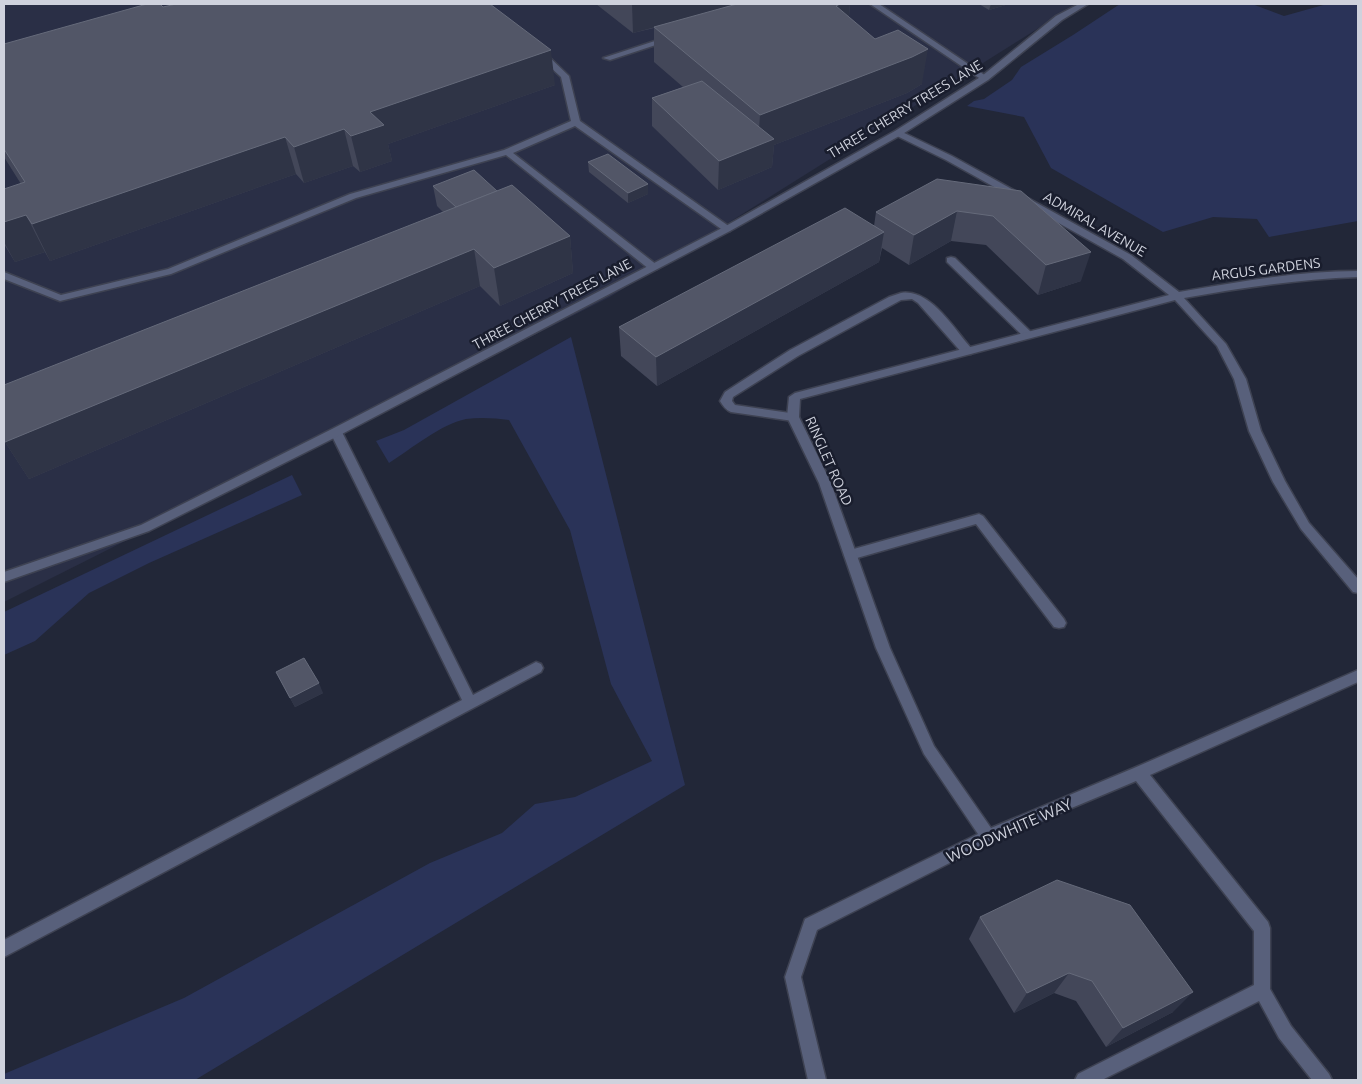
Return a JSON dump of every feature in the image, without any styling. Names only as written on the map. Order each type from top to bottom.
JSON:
[{"type":"street","points":[[874,4],[985,78]]},
{"type":"street","name":"THREE CHERRY TREES LANE","points":[[4,577],[145,528],[336,432],[726,229],[898,133],[985,78],[1059,18],[1084,4]]},
{"type":"street","points":[[607,58],[682,35]]},
{"type":"street","points":[[532,45],[564,76],[576,122],[726,229]]},
{"type":"street","points":[[4,275],[60,298],[162,273],[353,196],[507,152],[576,122]]},
{"type":"street","name":"ADMIRAL AVENUE","points":[[898,133],[957,162],[1127,257],[1177,296],[1221,344],[1240,379],[1259,440],[1279,482],[1306,526],[1358,588]]},
{"type":"street","points":[[507,152],[653,267]]},
{"type":"street","points":[[951,260],[1028,335]]},
{"type":"street","name":"ARGUS GARDENS","points":[[1177,296],[1251,283],[1318,275],[1358,274]]},
{"type":"street","points":[[793,418],[731,408],[726,401],[729,395],[794,353],[893,299],[907,296],[916,297],[927,306],[967,352]]},
{"type":"street","name":"RINGLET ROAD","points":[[988,836],[929,750],[883,648],[825,483],[793,418],[796,397],[1177,296]]},
{"type":"street","points":[[336,432],[470,704]]},
{"type":"street","points":[[850,555],[979,519],[1059,623]]},
{"type":"street","points":[[4,949],[536,668]]},
{"type":"street","name":"WOODWHITE WAY","points":[[817,1080],[792,977],[811,924],[988,836],[1139,773],[1358,676]]},
{"type":"street","points":[[1139,773],[1262,928],[1262,990],[1285,1032],[1323,1080]]},
{"type":"street","points":[[1084,1080],[1262,990]]},
{"type":"shaded area","points":[[4,4],[1077,4],[610,297],[4,602]]},
{"type":"shaded area","points":[[1120,4],[1252,4],[1284,16],[1327,4],[1358,4],[1358,221],[1269,237],[1257,219],[1213,217],[1163,232],[1051,168],[1024,117],[967,106],[974,101],[984,99],[1012,80],[1021,67]]},
{"type":"shaded area","points":[[571,337],[685,785],[195,1080],[4,1080],[4,1074],[184,998],[430,863],[502,833],[535,804],[575,797],[652,761],[611,684],[570,530],[509,420],[477,418],[456,422],[436,431],[389,463],[376,441],[404,430]]},
{"type":"shaded area","points":[[292,475],[302,495],[149,563],[89,593],[35,641],[4,655],[4,612]]},
{"type":"building","points":[[147,4],[160,4],[163,7],[176,4],[490,4],[551,50],[370,112],[384,125],[351,136],[344,129],[294,147],[285,137],[32,224],[26,215],[4,222],[4,189],[25,182],[4,149],[4,44]]},
{"type":"building","points":[[737,4],[840,4],[836,6],[875,39],[898,30],[928,49],[912,57],[760,115],[654,27]]},
{"type":"building","points":[[702,81],[774,139],[719,161],[652,98]]},
{"type":"building","points":[[608,154],[648,184],[628,193],[588,162]]},
{"type":"building","points":[[474,170],[497,191],[456,207],[433,186]]},
{"type":"building","points":[[937,179],[1021,191],[1091,252],[1046,265],[993,216],[957,211],[914,235],[876,212]]},
{"type":"building","points":[[512,185],[570,236],[494,268],[474,249],[5,442],[4,385]]},
{"type":"building","points":[[845,208],[884,232],[656,357],[619,327]]},
{"type":"building","points":[[304,658],[319,683],[290,698],[276,672]]},
{"type":"building","points":[[1057,880],[1130,905],[1193,992],[1123,1028],[1092,981],[1069,973],[1027,993],[980,917]]}]
